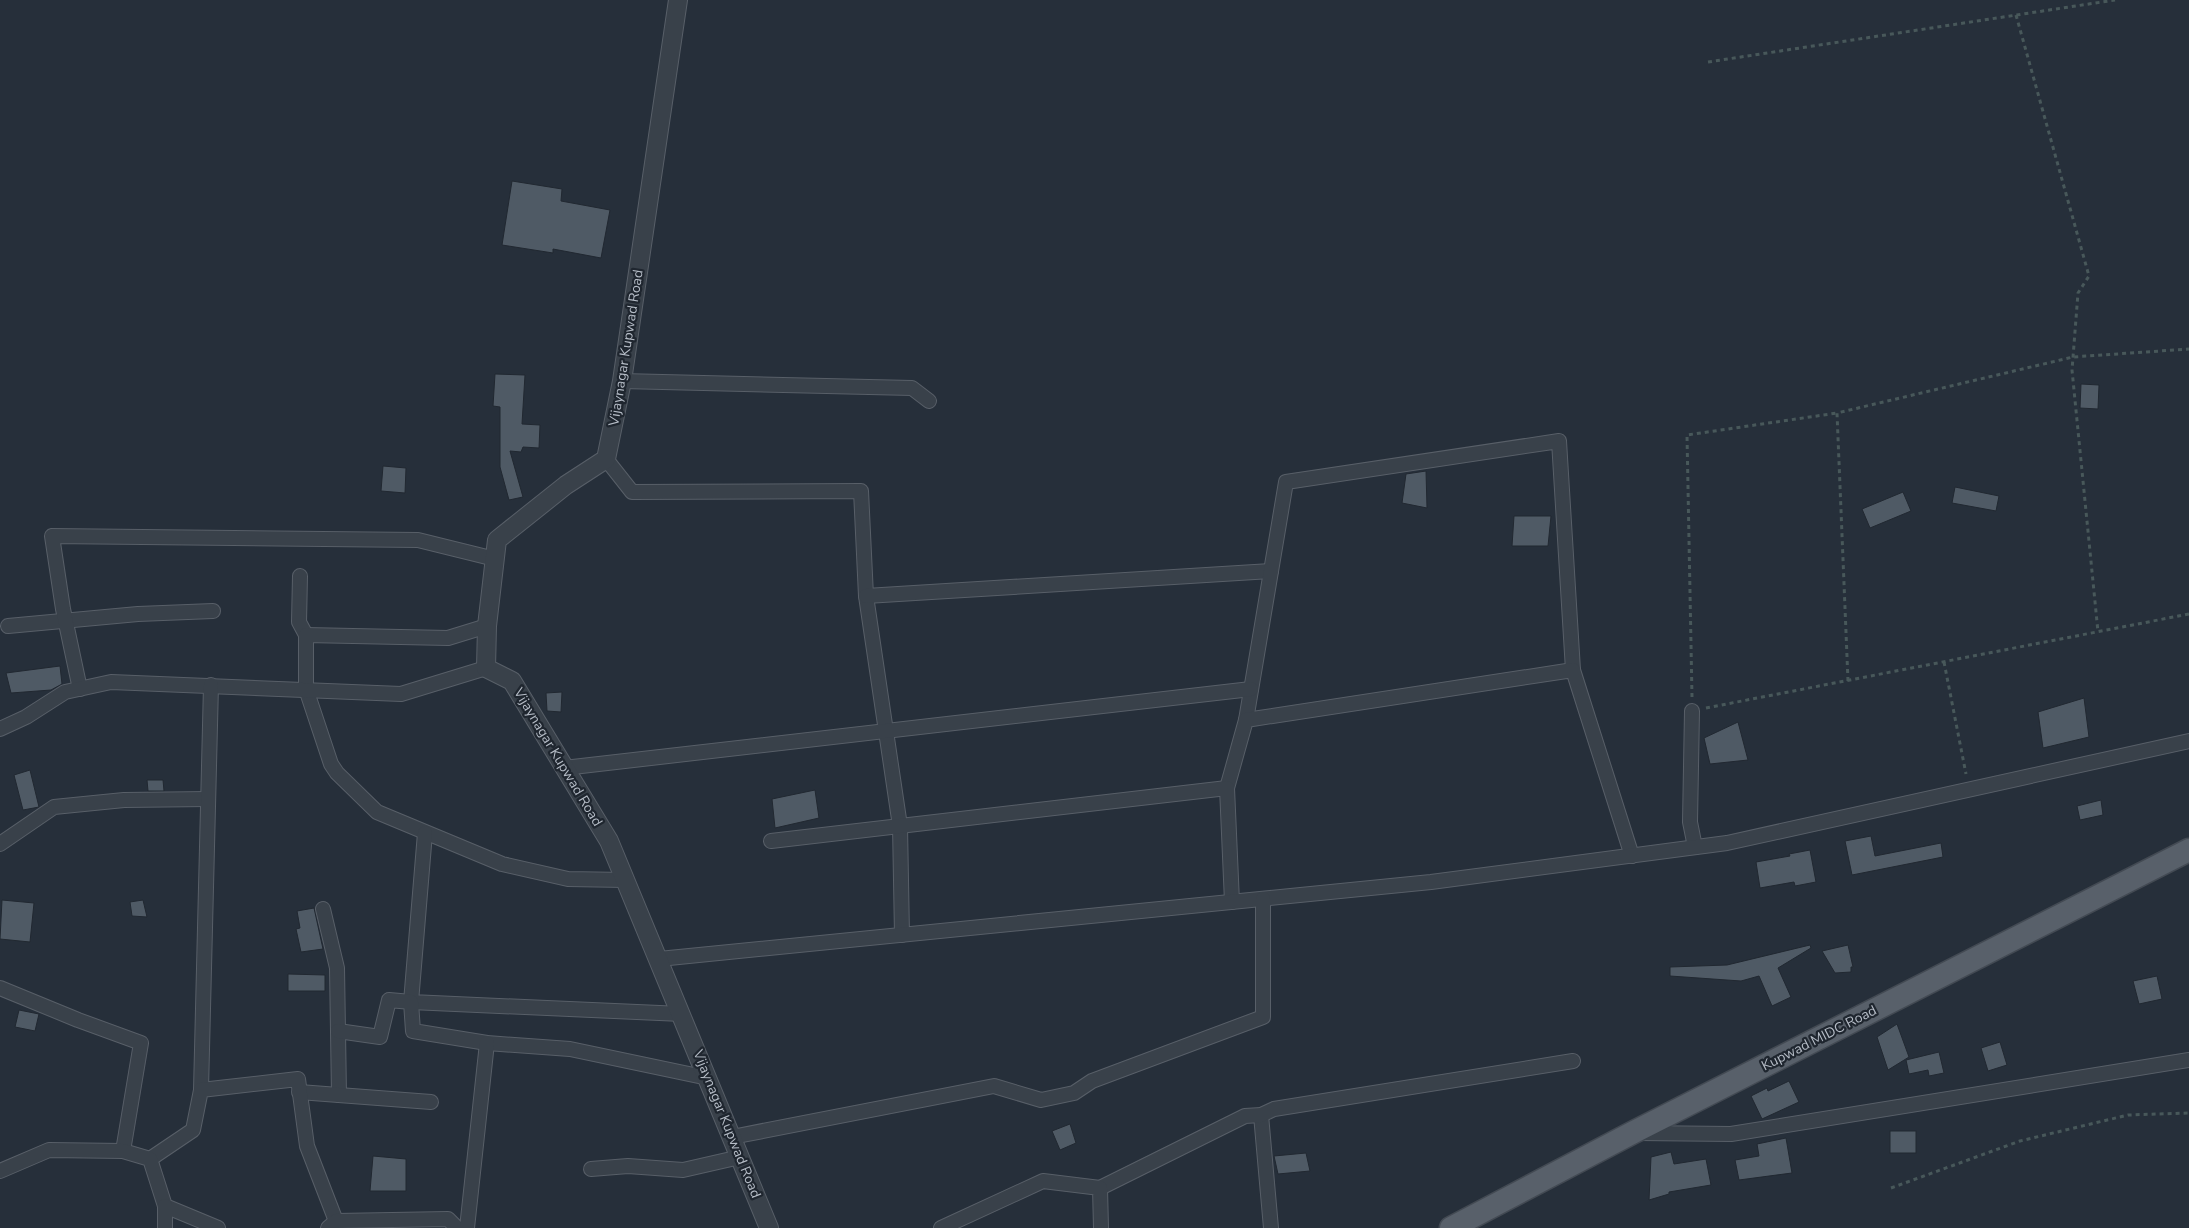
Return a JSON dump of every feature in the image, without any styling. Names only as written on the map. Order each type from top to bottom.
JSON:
[{"type":"main road","name":"Kupwad MIDC Road","points":[[1451,1228],[1632,1133],[2189,850]]},
{"type":"street","name":"Vijaynagar Kupwad Road","points":[[606,459],[622,380],[678,0]]},
{"type":"street","points":[[622,380],[912,388],[929,401]]},
{"type":"street","points":[[1232,902],[1227,788],[1246,720],[1286,482],[1559,441],[1573,670],[1632,856]]},
{"type":"street","points":[[0,729],[26,717],[65,692],[111,682],[401,694],[486,668],[487,626],[497,540],[566,485],[606,459],[632,492],[861,491],[866,596],[900,826],[902,935]]},
{"type":"street","points":[[80,689],[65,620],[52,536],[418,540],[495,559]]},
{"type":"street","points":[[866,596],[1271,570]]},
{"type":"street","points":[[300,576],[299,622],[306,635],[306,689],[330,764],[377,812],[502,864],[568,879],[625,880]]},
{"type":"street","points":[[8,626],[138,614],[213,611]]},
{"type":"street","points":[[306,635],[448,638],[487,626]]},
{"type":"street","name":"Vijaynagar Kupwad Road","points":[[486,668],[512,681],[609,842],[682,1014],[769,1228]]},
{"type":"street","points":[[1246,720],[1573,670]]},
{"type":"street","points":[[150,1159],[193,1130],[201,1090],[211,685]]},
{"type":"street","points":[[564,768],[1251,689]]},
{"type":"street","points":[[1692,711],[1690,822],[1695,847]]},
{"type":"street","points":[[659,959],[1431,882],[1727,843],[2189,741]]},
{"type":"street","points":[[771,841],[1227,788]]},
{"type":"street","points":[[0,844],[54,807],[124,800],[208,799]]},
{"type":"street","points":[[425,833],[411,1002],[413,1031],[486,1043],[570,1049],[708,1078]]},
{"type":"street","points":[[732,1137],[994,1086],[1041,1100],[1066,1095],[1074,1093],[1092,1081],[1263,1017],[1263,898]]},
{"type":"street","points":[[323,909],[337,968],[339,1095]]},
{"type":"street","points":[[0,988],[141,1043],[123,1151]]},
{"type":"street","points":[[338,1032],[380,1037],[389,1000],[682,1014]]},
{"type":"street","points":[[467,1228],[486,1043]]},
{"type":"street","points":[[1632,1133],[1731,1134],[2189,1060]]},
{"type":"street","points":[[941,1228],[1043,1181],[1100,1188],[1245,1116],[1261,1115],[1274,1109],[1573,1061]]},
{"type":"street","points":[[201,1090],[298,1079],[307,1146],[332,1225],[448,1219],[457,1228]]},
{"type":"street","points":[[299,1092],[431,1102]]},
{"type":"street","points":[[1261,1115],[1271,1228]]},
{"type":"street","points":[[0,1171],[49,1150],[123,1151],[150,1159]]},
{"type":"street","points":[[591,1169],[628,1166],[683,1170],[740,1157]]},
{"type":"street","points":[[150,1159],[165,1206],[165,1228]]},
{"type":"street","points":[[1100,1188],[1101,1228]]},
{"type":"street","points":[[165,1206],[218,1228]]},
{"type":"path","points":[[1708,62],[2115,0]]},
{"type":"path","points":[[2016,15],[2089,276],[2078,293],[2072,370],[2098,632]]},
{"type":"path","points":[[2189,349],[2073,357],[1837,413],[1687,435],[1692,711],[2189,614]]},
{"type":"path","points":[[1837,413],[1848,681]]},
{"type":"path","points":[[1944,662],[1969,790]]},
{"type":"path","points":[[1891,1188],[2020,1141],[2128,1115],[2189,1113]]},
{"type":"building","points":[[512,181],[562,189],[561,201],[610,210],[601,258],[553,249],[553,253],[502,245]]},
{"type":"building","points":[[495,374],[525,375],[522,424],[540,425],[539,448],[523,447],[521,452],[510,451],[523,497],[509,500],[500,467],[500,407],[493,406]]},
{"type":"building","points":[[2081,384],[2099,385],[2098,409],[2080,408]]},
{"type":"building","points":[[383,466],[406,468],[405,493],[381,491]]},
{"type":"building","points":[[1426,471],[1427,508],[1402,503],[1406,474]]},
{"type":"building","points":[[1955,487],[1999,496],[1996,511],[1952,503]]},
{"type":"building","points":[[1903,492],[1911,511],[1870,528],[1862,509]]},
{"type":"building","points":[[1514,516],[1551,516],[1548,546],[1512,546]]},
{"type":"building","points":[[60,666],[62,684],[51,690],[11,693],[6,673]]},
{"type":"building","points":[[562,692],[561,712],[547,711],[546,693]]},
{"type":"building","points":[[2084,698],[2089,737],[2043,748],[2038,712]]},
{"type":"building","points":[[1738,722],[1748,760],[1710,764],[1704,738]]},
{"type":"building","points":[[30,770],[39,807],[23,810],[14,775]]},
{"type":"building","points":[[147,780],[163,780],[164,791],[148,791]]},
{"type":"building","points":[[815,790],[819,818],[775,828],[772,799]]},
{"type":"building","points":[[2101,800],[2103,815],[2080,820],[2077,806]]},
{"type":"building","points":[[1871,836],[1875,856],[1941,843],[1943,857],[1852,875],[1845,841]]},
{"type":"building","points":[[1810,850],[1816,882],[1795,886],[1794,882],[1760,888],[1756,862],[1790,856],[1789,854]]},
{"type":"building","points":[[2,900],[34,903],[30,942],[0,939]]},
{"type":"building","points":[[143,900],[147,917],[132,916],[130,902]]},
{"type":"building","points":[[314,908],[323,949],[301,952],[296,929],[300,928],[297,911]]},
{"type":"building","points":[[1810,945],[1811,948],[1778,968],[1791,997],[1772,1006],[1759,976],[1741,981],[1670,976],[1670,967],[1727,965]]},
{"type":"building","points":[[1848,945],[1853,967],[1851,967],[1851,972],[1835,973],[1822,951]]},
{"type":"building","points":[[288,974],[325,975],[325,991],[288,991]]},
{"type":"building","points":[[2157,976],[2162,999],[2139,1004],[2133,981]]},
{"type":"building","points":[[19,1010],[39,1014],[35,1031],[15,1027]]},
{"type":"building","points":[[1897,1024],[1909,1057],[1888,1070],[1877,1037]]},
{"type":"building","points":[[2000,1042],[2007,1065],[1988,1071],[1981,1048]]},
{"type":"building","points":[[1939,1052],[1944,1073],[1929,1076],[1928,1070],[1909,1074],[1906,1060]]},
{"type":"building","points":[[1789,1081],[1799,1102],[1762,1119],[1751,1096],[1767,1088],[1768,1091]]},
{"type":"building","points":[[1070,1124],[1076,1143],[1060,1150],[1052,1131]]},
{"type":"building","points":[[1890,1131],[1916,1131],[1916,1153],[1890,1153]]},
{"type":"building","points":[[1786,1138],[1792,1173],[1739,1180],[1735,1160],[1759,1156],[1757,1144]]},
{"type":"building","points":[[1671,1152],[1674,1164],[1706,1159],[1711,1185],[1669,1192],[1669,1194],[1649,1200],[1651,1157]]},
{"type":"building","points":[[1306,1153],[1310,1171],[1278,1174],[1274,1156]]},
{"type":"building","points":[[373,1156],[406,1159],[406,1191],[370,1191]]}]
